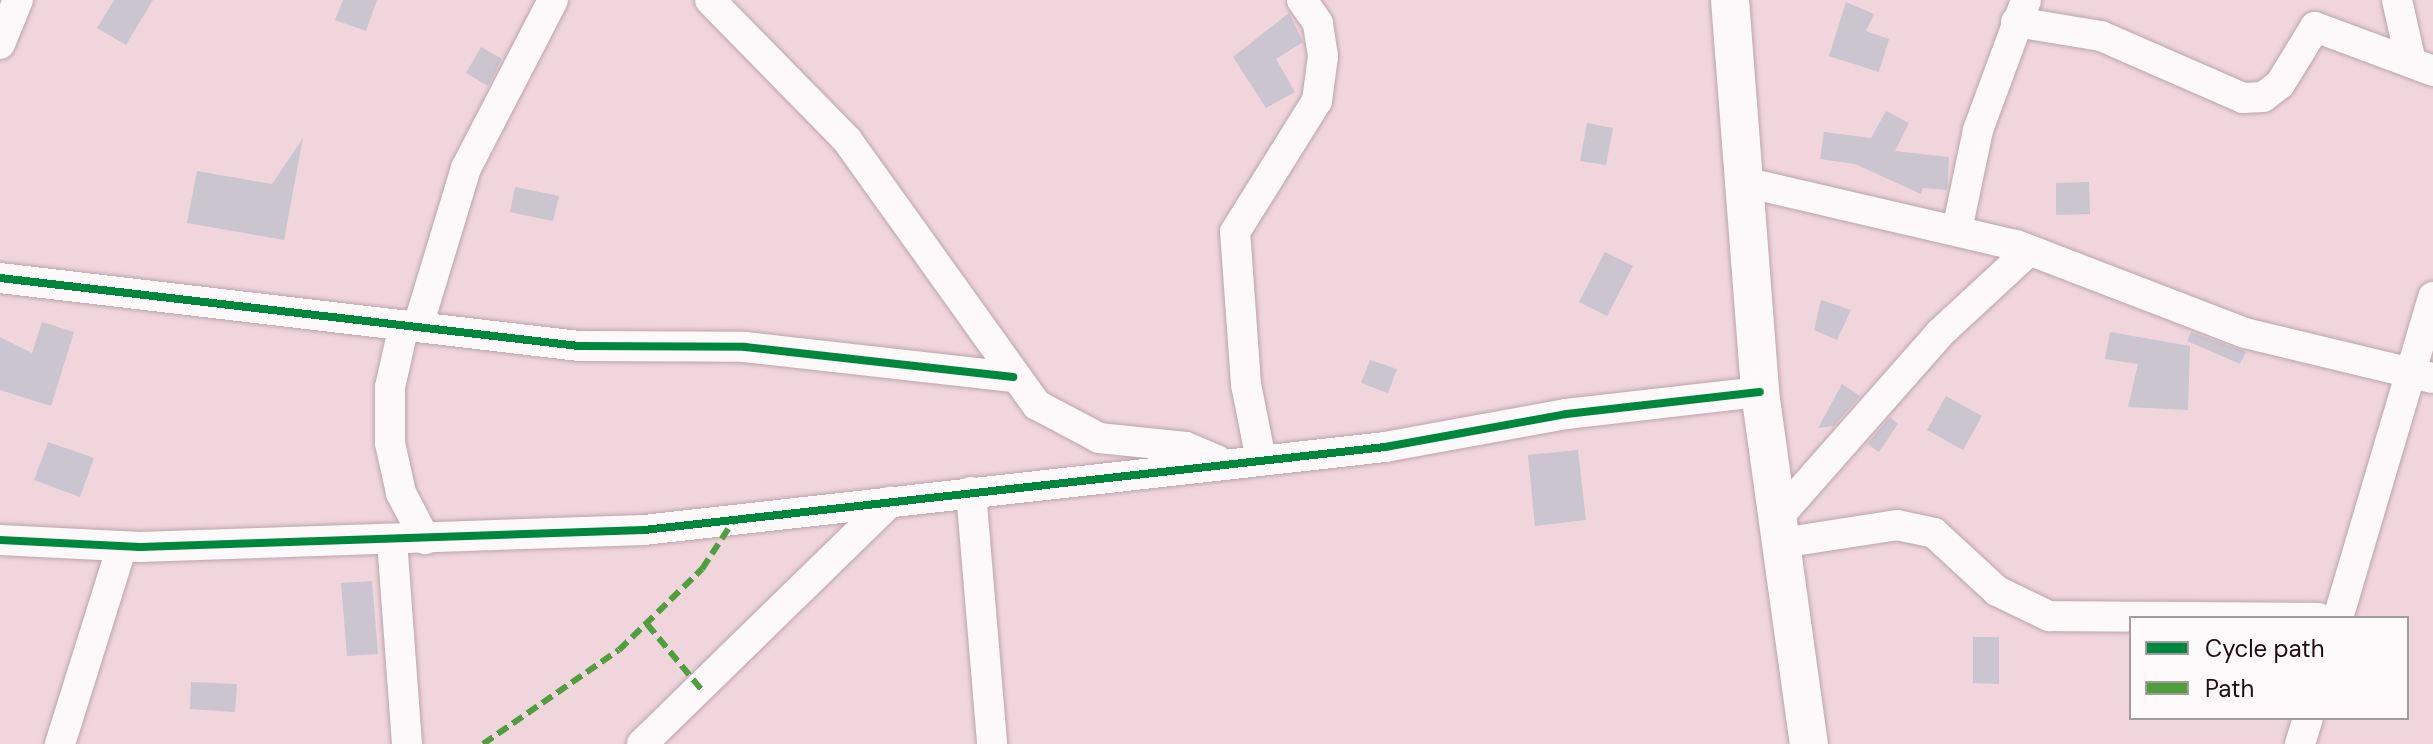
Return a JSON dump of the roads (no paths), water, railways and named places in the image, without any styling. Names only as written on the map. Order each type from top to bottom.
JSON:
[{"type":"street","points":[[0,44],[18,0]]},
{"type":"street","points":[[425,539],[401,493],[390,443],[390,387],[466,168],[553,0]]},
{"type":"street","points":[[710,0],[847,140],[1013,377],[1073,429],[1186,447],[1223,464]]},
{"type":"street","points":[[1261,460],[1246,384],[1235,232],[1317,101],[1323,56],[1318,23],[1302,0]]},
{"type":"street","points":[[1730,0],[1740,181],[1760,392],[1809,744]]},
{"type":"street","points":[[2397,0],[2422,67]]},
{"type":"street","points":[[1957,230],[1978,130],[2021,11],[2101,36],[2243,98],[2263,97],[2280,84],[2315,27],[2422,67]]},
{"type":"street","points":[[1740,181],[1957,230],[2030,250],[2245,333],[2422,374]]},
{"type":"street","points":[[1779,530],[1940,333],[2030,250]]},
{"type":"street","points":[[0,278],[579,346],[745,347],[1013,377]]},
{"type":"street","points":[[2339,616],[2422,374],[2433,297]]},
{"type":"street","points":[[0,540],[122,546],[644,530],[1261,460],[1760,392]]},
{"type":"street","points":[[971,492],[992,744]]},
{"type":"street","points":[[642,744],[890,502]]},
{"type":"street","points":[[1779,530],[1897,525],[1934,533],[1997,591],[2049,616],[2129,617]]},
{"type":"street","points":[[392,540],[407,744]]},
{"type":"street","points":[[60,744],[122,546]]},
{"type":"street","points":[[2300,744],[2307,720]]}]
